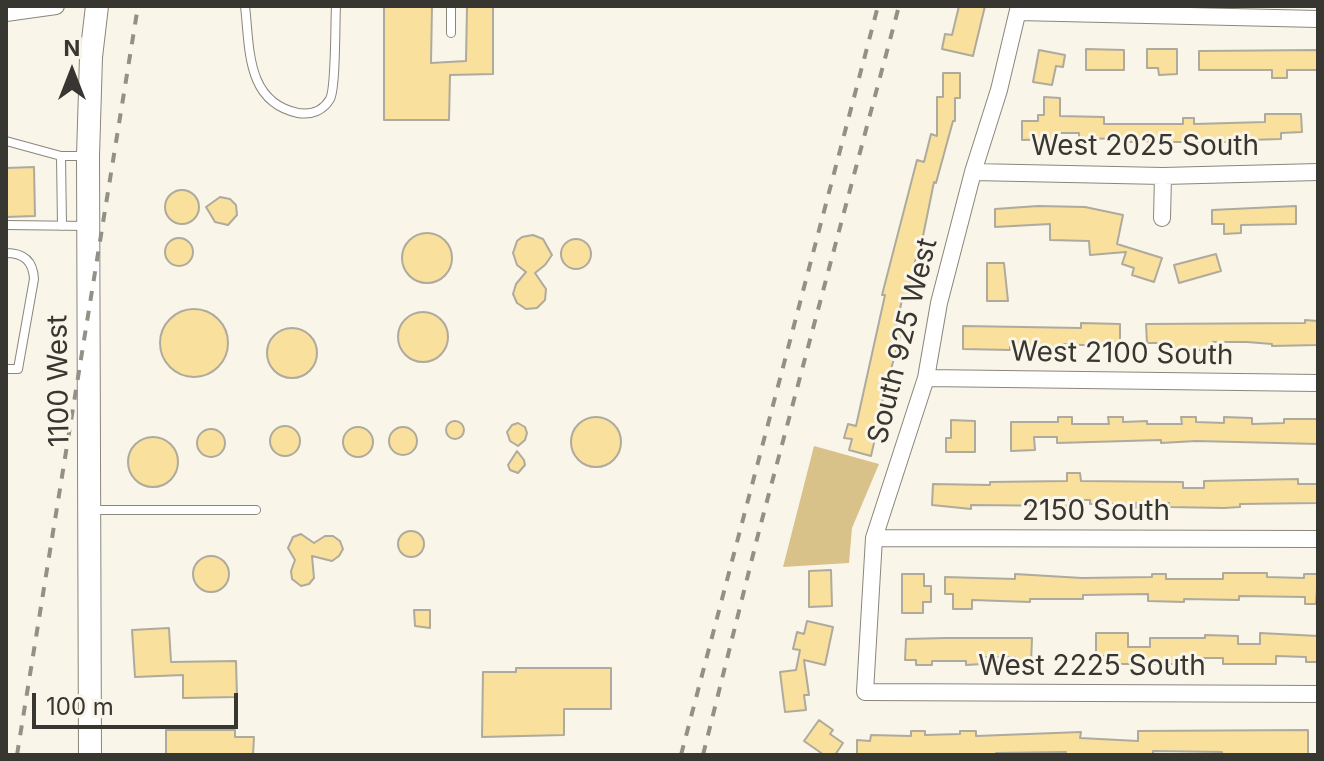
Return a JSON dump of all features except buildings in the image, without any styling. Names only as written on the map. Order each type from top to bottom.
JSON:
[{"type":"street","points":[[6,13],[56,6]]},
{"type":"street","name":"1100 West","points":[[90,755],[88,156],[89,87],[97,6]]},
{"type":"street","points":[[1019,9],[1318,19]]},
{"type":"street","name":"South 925 West","points":[[865,692],[874,538],[926,378],[939,303],[1019,9]]},
{"type":"street","name":"West 2025 South","points":[[973,172],[1163,176],[1318,172]]},
{"type":"street","points":[[1162,218],[1163,176]]},
{"type":"street","name":"West 2100 South","points":[[926,378],[1318,383]]},
{"type":"street","name":"2150 South","points":[[874,538],[1318,539]]},
{"type":"street","name":"West 2225 South","points":[[865,692],[1318,694]]},
{"type":"lane","points":[[245,6],[251,64],[261,91],[286,110],[307,114],[321,109],[332,96],[336,6]]},
{"type":"lane","points":[[451,6],[451,33]]},
{"type":"lane","points":[[6,141],[61,156],[88,156]]},
{"type":"lane","points":[[61,156],[62,226]]},
{"type":"lane","points":[[6,225],[89,226]]},
{"type":"lane","points":[[6,253],[20,254],[34,271],[18,369],[6,369]]},
{"type":"lane","points":[[90,510],[256,510]]},
{"type":"shaded area","points":[[814,446],[879,464],[852,528],[849,563],[783,567]]},
{"type":"railway","points":[[17,755],[138,6]]},
{"type":"railway","points":[[681,755],[878,6]]},
{"type":"railway","points":[[703,755],[759,531],[899,6]]}]
